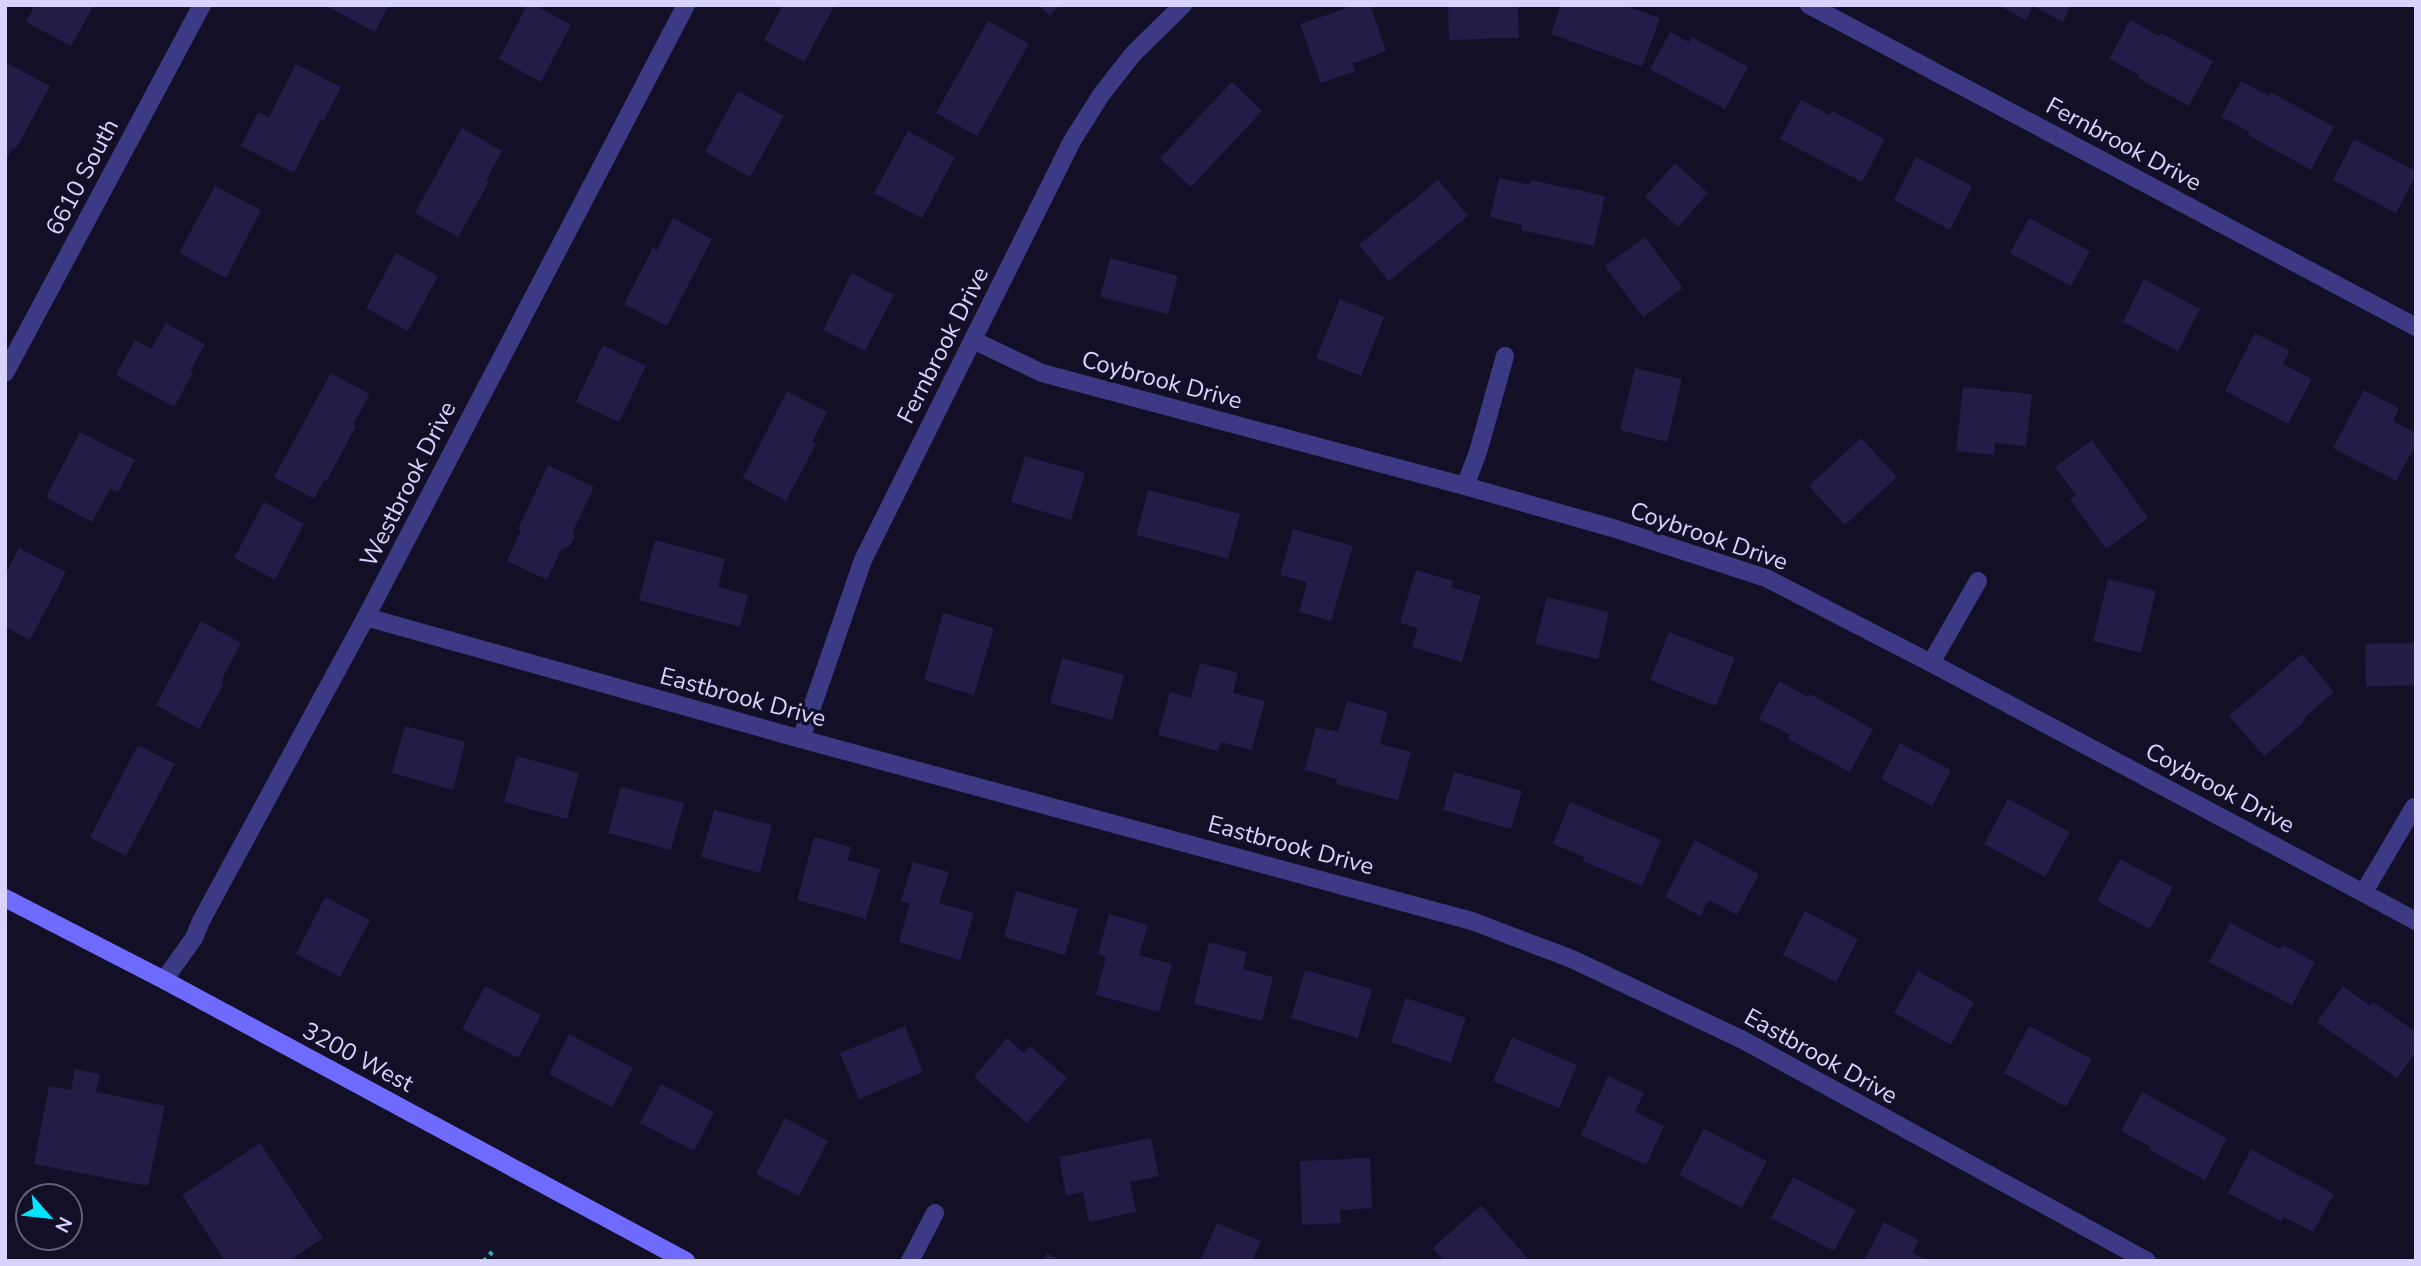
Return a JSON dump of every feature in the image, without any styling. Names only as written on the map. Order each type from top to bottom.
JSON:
[{"type":"street","name":"6610 South","points":[[5,373],[201,5]]},
{"type":"street","name":"Westbrook Drive","points":[[164,981],[194,938],[366,617],[686,5]]},
{"type":"street","name":"Fernbrook Drive","points":[[801,739],[863,560],[1072,141],[1101,95],[1133,54],[1183,5]]},
{"type":"street","name":"Fernbrook Drive","points":[[1809,5],[2416,327]]},
{"type":"street","name":"Coybrook Drive","points":[[973,340],[1042,373],[1465,486],[1616,529],[1766,578],[2416,921]]},
{"type":"street","points":[[1465,486],[1478,452],[1505,356]]},
{"type":"street","points":[[1931,663],[1978,582]]},
{"type":"street","name":"Eastbrook Drive","points":[[366,617],[801,739],[1472,921],[1572,959],[1743,1041],[2147,1261]]},
{"type":"street","points":[[2364,892],[2414,807]]},
{"type":"street","name":"3200 West","points":[[5,898],[686,1261]]},
{"type":"street","points":[[909,1261],[935,1213]]},
{"type":"path","points":[[485,1261],[493,1251]]},
{"type":"building","points":[[35,5],[94,5],[71,46],[26,22]]},
{"type":"building","points":[[324,5],[389,5],[375,32]]},
{"type":"building","points":[[527,5],[534,5],[571,25],[541,82],[499,59]]},
{"type":"building","points":[[783,5],[835,5],[804,62],[764,40]]},
{"type":"building","points":[[1038,5],[1060,5],[1050,16]]},
{"type":"building","points":[[1356,5],[1370,5],[1386,51],[1352,64],[1355,71],[1321,83],[1300,24]]},
{"type":"building","points":[[1448,5],[1518,5],[1519,38],[1449,40]]},
{"type":"building","points":[[1561,5],[1623,5],[1660,18],[1642,67],[1551,34]]},
{"type":"building","points":[[1998,5],[2071,5],[2063,22],[2033,6],[2026,20]]},
{"type":"building","points":[[2130,20],[2213,61],[2189,106],[2109,59]]},
{"type":"building","points":[[988,21],[1029,44],[977,136],[936,113]]},
{"type":"building","points":[[1670,32],[1689,42],[1692,37],[1748,67],[1725,109],[1650,69]]},
{"type":"building","points":[[5,62],[50,86],[16,149],[13,148],[5,162]]},
{"type":"building","points":[[296,64],[341,87],[324,120],[321,119],[294,173],[241,146],[258,112],[269,117]]},
{"type":"building","points":[[2241,81],[2269,96],[2271,92],[2334,127],[2311,170],[2221,117]]},
{"type":"building","points":[[1232,82],[1262,111],[1191,187],[1160,158]]},
{"type":"building","points":[[738,91],[784,116],[750,177],[705,152]]},
{"type":"building","points":[[1801,100],[1830,115],[1832,111],[1885,139],[1862,182],[1780,139]]},
{"type":"building","points":[[462,128],[502,151],[486,180],[489,182],[458,237],[415,213]]},
{"type":"building","points":[[908,131],[955,157],[922,218],[874,193]]},
{"type":"building","points":[[2354,139],[2416,171],[2396,213],[2333,180]]},
{"type":"building","points":[[1916,157],[1972,186],[1950,230],[1894,200]]},
{"type":"building","points":[[1675,163],[1708,193],[1678,227],[1645,197]]},
{"type":"building","points":[[1499,178],[1530,185],[1531,180],[1605,196],[1594,246],[1521,230],[1522,225],[1490,217]]},
{"type":"building","points":[[1438,180],[1468,216],[1389,281],[1359,245]]},
{"type":"building","points":[[215,186],[261,210],[226,278],[179,253]]},
{"type":"building","points":[[673,218],[712,239],[667,326],[624,304],[653,248],[657,250]]},
{"type":"building","points":[[2029,218],[2090,251],[2071,286],[2010,253]]},
{"type":"building","points":[[1645,237],[1683,288],[1643,317],[1605,266]]},
{"type":"building","points":[[396,253],[438,276],[408,331],[366,308]]},
{"type":"building","points":[[1110,258],[1178,276],[1168,314],[1100,297]]},
{"type":"building","points":[[852,273],[894,295],[865,351],[823,330]]},
{"type":"building","points":[[2144,279],[2200,309],[2178,351],[2123,322]]},
{"type":"building","points":[[1340,299],[1384,317],[1361,376],[1316,358]]},
{"type":"building","points":[[166,323],[205,344],[174,407],[116,375],[135,340],[151,349]]},
{"type":"building","points":[[2255,333],[2290,351],[2283,364],[2312,379],[2288,424],[2225,391]]},
{"type":"building","points":[[603,345],[646,366],[619,422],[576,402]]},
{"type":"building","points":[[1635,368],[1682,379],[1667,442],[1620,430]]},
{"type":"building","points":[[331,373],[370,394],[353,424],[356,426],[314,499],[274,477]]},
{"type":"building","points":[[1963,387],[2032,394],[2026,446],[1995,443],[1994,455],[1956,451]]},
{"type":"building","points":[[2364,390],[2399,408],[2393,421],[2416,433],[2416,444],[2396,481],[2333,448]]},
{"type":"building","points":[[787,391],[827,412],[812,442],[816,444],[786,501],[743,478]]},
{"type":"building","points":[[80,432],[135,460],[118,492],[110,489],[92,522],[46,497]]},
{"type":"building","points":[[1861,438],[1897,477],[1845,525],[1809,486]]},
{"type":"building","points":[[2092,440],[2148,518],[2106,549],[2070,499],[2076,495],[2055,467]]},
{"type":"building","points":[[1025,456],[1085,473],[1071,520],[1011,502]]},
{"type":"building","points":[[548,465],[594,487],[573,531],[575,536],[570,546],[561,550],[547,580],[507,561],[521,530],[518,529]]},
{"type":"building","points":[[1148,490],[1240,514],[1228,559],[1136,535]]},
{"type":"building","points":[[264,502],[304,524],[275,580],[234,558]]},
{"type":"building","points":[[1293,529],[1353,546],[1331,621],[1299,612],[1307,582],[1280,575]]},
{"type":"building","points":[[655,540],[725,559],[718,587],[748,595],[740,627],[639,600]]},
{"type":"building","points":[[19,548],[66,572],[30,640],[5,627],[5,575]]},
{"type":"building","points":[[1416,570],[1453,581],[1451,587],[1481,596],[1462,662],[1412,647],[1418,628],[1400,623]]},
{"type":"building","points":[[2108,579],[2156,591],[2141,653],[2093,641]]},
{"type":"building","points":[[1547,597],[1609,612],[1598,659],[1535,644]]},
{"type":"building","points":[[943,613],[994,628],[974,695],[924,680]]},
{"type":"building","points":[[201,621],[241,643],[222,679],[223,685],[199,729],[156,705]]},
{"type":"building","points":[[1669,632],[1735,658],[1716,706],[1650,680]]},
{"type":"building","points":[[2416,643],[2416,685],[2366,687],[2365,644]]},
{"type":"building","points":[[2302,654],[2334,692],[2264,756],[2229,716]]},
{"type":"building","points":[[1062,658],[1124,675],[1112,720],[1050,703]]},
{"type":"building","points":[[1200,663],[1238,673],[1233,693],[1265,701],[1252,750],[1221,742],[1218,751],[1158,735],[1170,692],[1191,698]]},
{"type":"building","points":[[1779,681],[1808,697],[1810,694],[1873,729],[1850,772],[1788,739],[1790,735],[1759,719]]},
{"type":"building","points":[[1347,701],[1388,712],[1380,744],[1411,752],[1398,800],[1336,784],[1337,779],[1305,770],[1316,727],[1338,732]]},
{"type":"building","points":[[405,726],[465,742],[453,790],[392,773]]},
{"type":"building","points":[[1900,743],[1951,770],[1932,806],[1881,779]]},
{"type":"building","points":[[138,745],[175,764],[126,856],[90,837]]},
{"type":"building","points":[[517,756],[579,773],[567,819],[504,802]]},
{"type":"building","points":[[1454,772],[1522,791],[1511,829],[1443,810]]},
{"type":"building","points":[[621,787],[684,803],[671,850],[608,833]]},
{"type":"building","points":[[2008,799],[2070,832],[2045,877],[1984,844]]},
{"type":"building","points":[[1570,802],[1661,840],[1642,886],[1583,861],[1584,857],[1553,844]]},
{"type":"building","points":[[714,810],[772,825],[760,873],[701,857]]},
{"type":"building","points":[[814,837],[851,847],[848,860],[880,869],[866,919],[797,900]]},
{"type":"building","points":[[1695,840],[1759,874],[1737,915],[1709,900],[1700,916],[1665,897]]},
{"type":"building","points":[[2120,859],[2173,887],[2150,929],[2097,901]]},
{"type":"building","points":[[913,862],[949,872],[939,903],[974,913],[960,960],[899,942],[910,903],[901,901]]},
{"type":"building","points":[[1016,891],[1078,909],[1065,955],[1004,937]]},
{"type":"building","points":[[325,897],[370,920],[340,977],[296,954]]},
{"type":"building","points":[[1805,911],[1858,939],[1836,982],[1783,955]]},
{"type":"building","points":[[1109,914],[1148,925],[1139,955],[1172,964],[1159,1012],[1096,995],[1106,957],[1098,954]]},
{"type":"building","points":[[2230,923],[2280,949],[2283,945],[2315,962],[2292,1005],[2209,962]]},
{"type":"building","points":[[1209,942],[1247,952],[1243,969],[1273,977],[1262,1021],[1194,1004]]},
{"type":"building","points":[[1305,970],[1372,989],[1358,1038],[1291,1018]]},
{"type":"building","points":[[1918,971],[1974,1002],[1951,1045],[1894,1013]]},
{"type":"building","points":[[485,986],[541,1015],[518,1058],[462,1029]]},
{"type":"building","points":[[2343,986],[2370,1006],[2373,1002],[2416,1032],[2416,1052],[2397,1078],[2317,1022]]},
{"type":"building","points":[[1406,998],[1466,1018],[1451,1063],[1391,1042]]},
{"type":"building","points":[[905,1026],[923,1072],[859,1099],[840,1053]]},
{"type":"building","points":[[2029,1026],[2092,1059],[2066,1107],[2004,1073]]},
{"type":"building","points":[[569,1034],[633,1068],[612,1107],[549,1074]]},
{"type":"building","points":[[1512,1037],[1577,1065],[1559,1108],[1493,1081]]},
{"type":"building","points":[[1007,1038],[1024,1053],[1030,1046],[1067,1078],[1027,1123],[974,1077]]},
{"type":"building","points":[[75,1069],[100,1074],[96,1092],[165,1106],[148,1186],[34,1164],[49,1086],[71,1090]]},
{"type":"building","points":[[1608,1076],[1644,1093],[1635,1112],[1664,1126],[1646,1165],[1581,1135]]},
{"type":"building","points":[[661,1084],[714,1112],[694,1151],[640,1123]]},
{"type":"building","points":[[2142,1092],[2227,1138],[2205,1180],[2121,1131]]},
{"type":"building","points":[[785,1118],[828,1141],[799,1196],[756,1174]]},
{"type":"building","points":[[1704,1129],[1767,1161],[1742,1208],[1679,1175]]},
{"type":"building","points":[[1151,1138],[1159,1176],[1130,1182],[1136,1212],[1089,1222],[1083,1192],[1066,1195],[1059,1157]]},
{"type":"building","points":[[260,1143],[323,1238],[289,1261],[225,1261],[182,1195]]},
{"type":"building","points":[[2251,1149],[2334,1194],[2313,1232],[2284,1217],[2281,1221],[2228,1193]]},
{"type":"building","points":[[1370,1158],[1372,1208],[1340,1210],[1341,1223],[1302,1225],[1300,1161]]},
{"type":"building","points":[[1793,1177],[1856,1210],[1834,1251],[1771,1218]]},
{"type":"building","points":[[1481,1205],[1530,1261],[1444,1261],[1433,1248]]},
{"type":"building","points":[[1884,1222],[1919,1240],[1912,1253],[1928,1261],[1864,1261]]},
{"type":"building","points":[[1217,1223],[1261,1241],[1252,1261],[1200,1261]]},
{"type":"building","points":[[1047,1253],[1061,1261],[1043,1261]]}]
